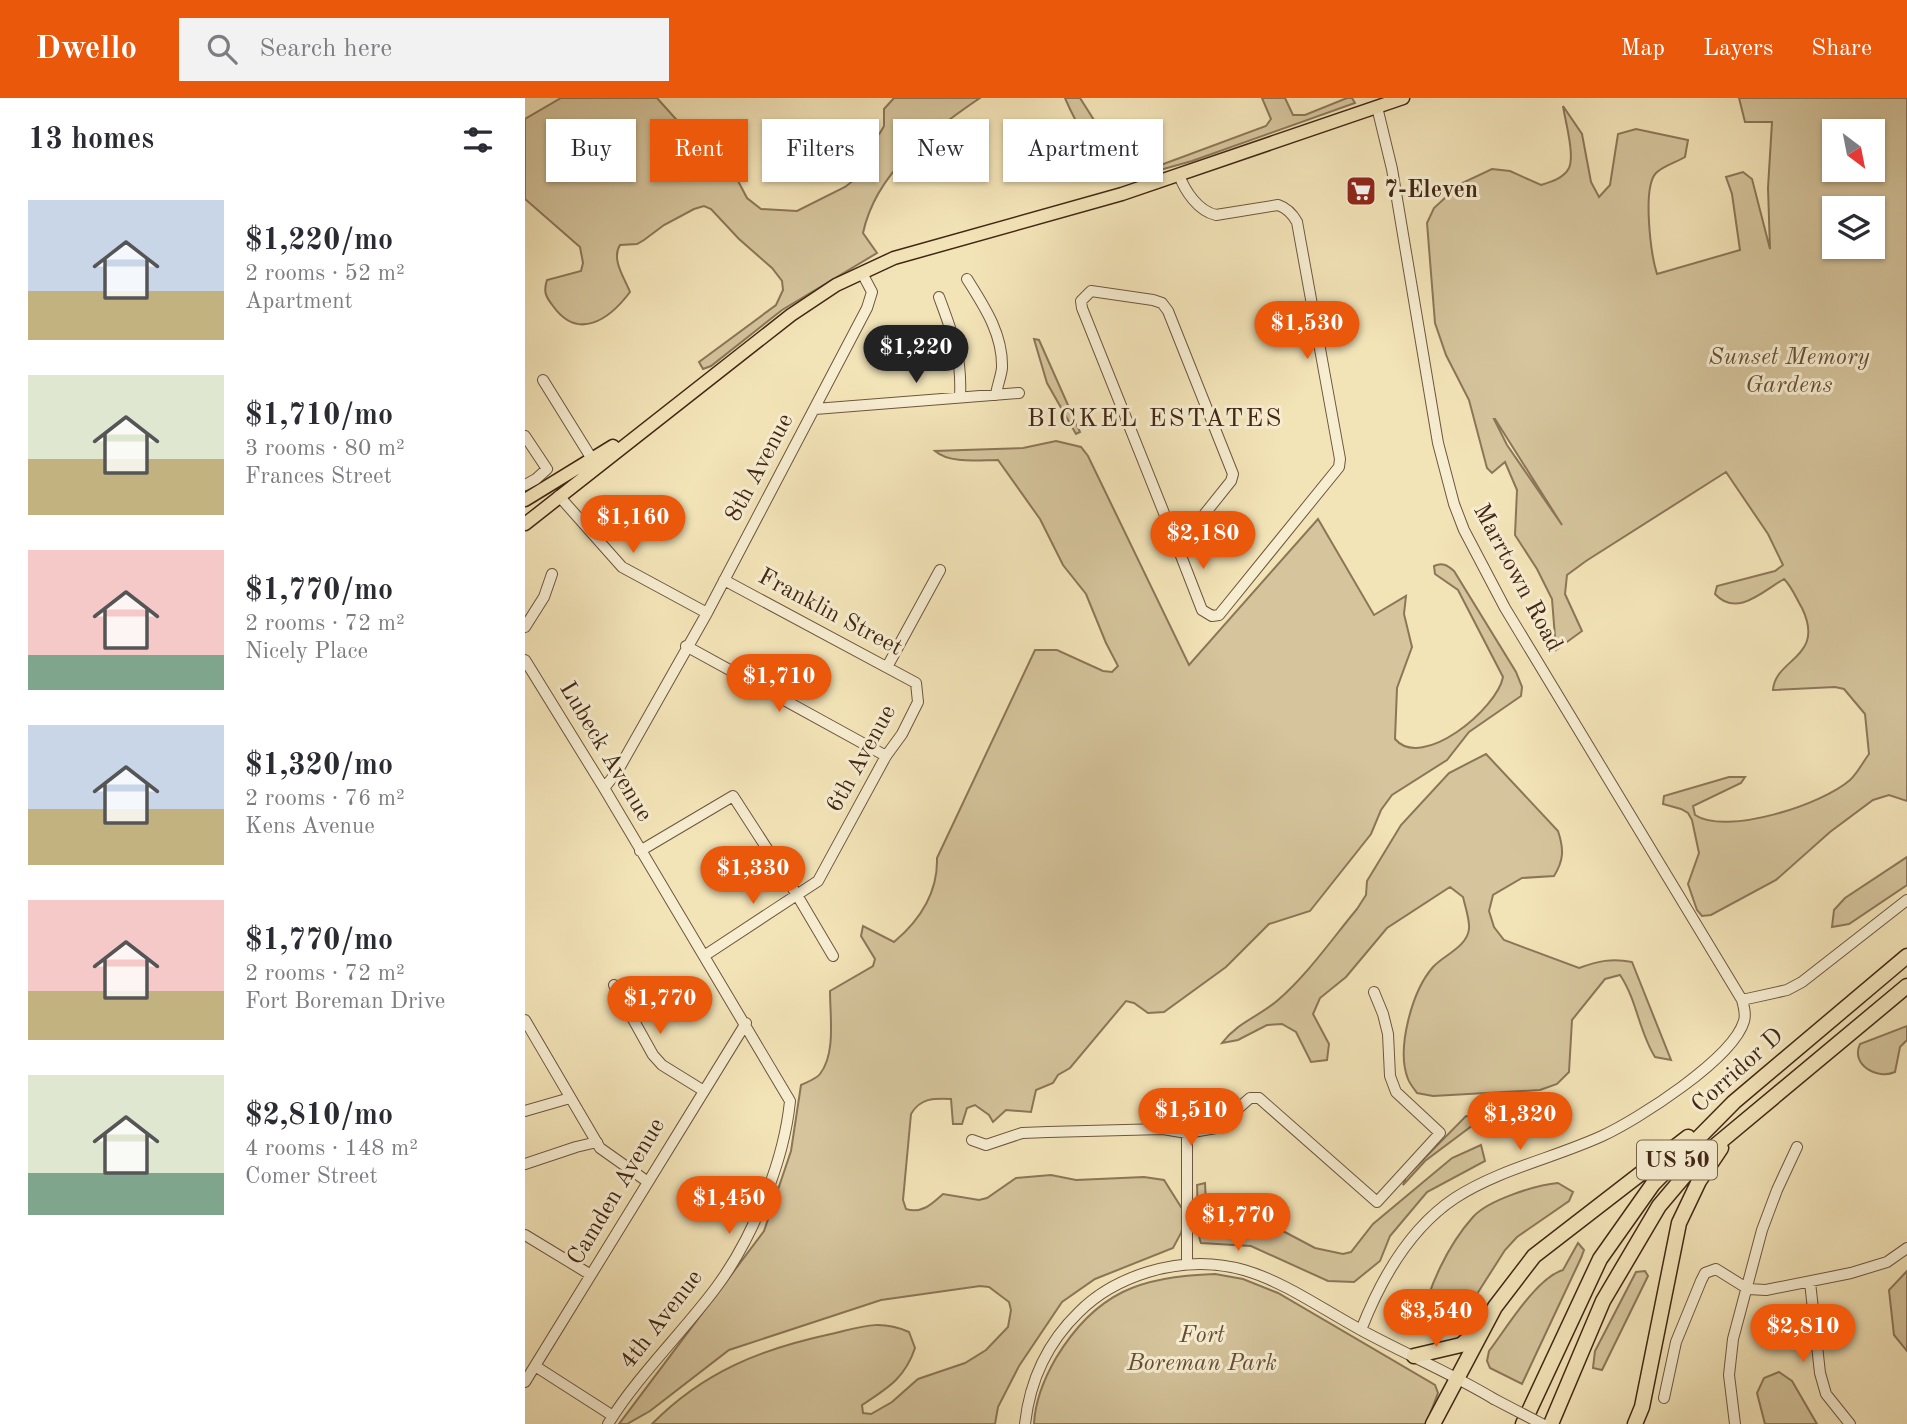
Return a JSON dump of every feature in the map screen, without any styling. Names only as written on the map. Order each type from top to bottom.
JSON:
[{"type":"highway","name":"Corridor D","points":[[1524,1424],[1599,1259],[1653,1184],[1734,1102],[1907,956]]},
{"type":"highway","name":"Corridor D","points":[[1551,1424],[1604,1301],[1659,1206],[1697,1161],[1907,986]]},
{"type":"highway","points":[[1433,1424],[1495,1307],[1534,1256],[1734,1102]]},
{"type":"highway","points":[[1635,1424],[1642,1407],[1679,1223],[1699,1181],[1731,1131]]},
{"type":"highway","points":[[1414,1356],[1461,1345],[1486,1323]]},
{"type":"main road","points":[[525,524],[799,310],[836,285],[922,249],[1055,214],[1179,175],[1403,98]]},
{"type":"main road","points":[[525,500],[650,426]]},
{"type":"street","name":"Marrtown Road","points":[[1361,1330],[1383,1283],[1410,1240],[1437,1212],[1475,1187],[1602,1136],[1649,1111],[1728,1046],[1744,1021],[1745,1011],[1742,1000],[1512,620],[1464,530],[1454,504],[1439,443],[1392,169],[1377,107]]},
{"type":"street","points":[[1176,543],[1187,536],[1231,481],[1233,474],[1168,311],[1162,303],[1091,292],[1081,301],[1082,308],[1202,610],[1206,614],[1219,615],[1227,607],[1339,467],[1340,459],[1299,234],[1293,214],[1278,205],[1210,214],[1190,195],[1179,175]]},
{"type":"street","name":"8th Avenue","points":[[604,788],[617,772],[707,613],[867,308],[872,292],[862,273]]},
{"type":"street","points":[[967,279],[992,317],[1002,367],[996,395]]},
{"type":"street","points":[[940,297],[961,369],[960,397]]},
{"type":"street","points":[[543,380],[592,459]]},
{"type":"street","points":[[815,409],[1019,393]]},
{"type":"street","points":[[525,436],[547,469],[525,485]]},
{"type":"street","points":[[559,496],[622,567],[707,613]]},
{"type":"street","points":[[887,667],[940,570]]},
{"type":"street","points":[[525,627],[544,597],[552,574]]},
{"type":"street","name":"Franklin Street","points":[[724,580],[916,683]]},
{"type":"street","points":[[686,646],[886,755]]},
{"type":"street","name":"Lubeck Avenue","points":[[525,660],[737,1009]]},
{"type":"street","name":"6th Avenue","points":[[704,956],[818,881],[918,702],[916,683]]},
{"type":"street","points":[[640,851],[733,796],[797,895],[833,957]]},
{"type":"street","points":[[1742,1000],[1787,990],[1802,982],[1907,900]]},
{"type":"street","points":[[614,985],[653,1055],[662,1065],[704,1091]]},
{"type":"street","points":[[972,1140],[986,1145],[1022,1133],[1163,1129],[1187,1133],[1216,1128],[1250,1098],[1259,1098],[1377,1202],[1440,1133],[1396,1092],[1389,1076],[1388,1034],[1384,1014],[1374,992]]},
{"type":"street","name":"4th Avenue","points":[[611,1420],[717,1287],[760,1214],[788,1124],[790,1101],[737,1009]]},
{"type":"street","points":[[525,1020],[600,1148],[648,1182]]},
{"type":"street","name":"Camden Avenue","points":[[525,1382],[746,1023]]},
{"type":"street","points":[[525,1111],[571,1098]]},
{"type":"street","points":[[1187,1133],[1187,1264]]},
{"type":"street","points":[[525,1164],[597,1142]]},
{"type":"street","points":[[1735,1424],[1729,1375],[1733,1339],[1762,1230],[1797,1147]]},
{"type":"street","points":[[525,1235],[591,1275]]},
{"type":"street","points":[[1664,1398],[1676,1342],[1705,1273],[1716,1269],[1748,1289],[1766,1290],[1810,1282],[1887,1262],[1907,1248]]},
{"type":"street","points":[[1025,1424],[1027,1403],[1035,1374],[1046,1352],[1086,1305],[1109,1288],[1133,1277],[1187,1264],[1224,1265],[1251,1271],[1542,1424]]},
{"type":"street","points":[[1810,1282],[1820,1373],[1826,1394],[1850,1424]]},
{"type":"street","points":[[535,1366],[611,1420]]},
{"type":"green space","points":[[561,98],[657,98],[676,119],[650,119],[650,182],[739,182],[747,198],[761,209],[797,211],[851,182],[879,182],[879,134],[884,126],[884,109],[894,98],[980,98],[950,119],[893,119],[893,172],[870,211],[863,233],[877,253],[782,310],[711,366],[703,369],[699,362],[776,305],[783,290],[782,281],[711,209],[704,206],[664,225],[637,244],[620,245],[618,262],[630,292],[613,311],[593,323],[573,323],[563,317],[547,297],[546,284],[547,280],[581,271],[583,263],[580,247],[525,199],[525,119]]},
{"type":"green space","points":[[1065,98],[1080,98],[1093,119],[1074,117]]},
{"type":"green space","points":[[1262,98],[1285,98],[1293,115],[1305,115],[1347,98],[1352,98],[1355,103],[1163,169],[1163,164],[1266,126],[1271,119]]},
{"type":"green space","name":"Sunset Memory Gardens","points":[[1739,98],[1907,98],[1907,801],[1889,795],[1873,800],[1830,832],[1776,880],[1711,915],[1702,916],[1697,910],[1688,884],[1699,853],[1692,820],[1688,813],[1681,809],[1663,804],[1664,796],[1729,777],[1745,777],[1741,783],[1693,806],[1695,815],[1710,821],[1729,822],[1774,814],[1819,799],[1850,780],[1869,754],[1865,714],[1844,689],[1835,687],[1773,690],[1776,679],[1804,647],[1808,637],[1808,625],[1802,608],[1784,579],[1741,603],[1723,601],[1715,594],[1717,586],[1775,571],[1783,565],[1768,534],[1726,472],[1567,575],[1565,594],[1582,631],[1556,650],[1552,599],[1515,535],[1517,490],[1505,462],[1492,473],[1487,468],[1469,400],[1446,355],[1435,323],[1427,223],[1434,208],[1460,184],[1492,169],[1510,171],[1541,185],[1564,174],[1569,168],[1571,155],[1563,106],[1582,134],[1591,182],[1599,197],[1610,185],[1618,134],[1636,129],[1688,140],[1685,157],[1656,173],[1649,192],[1649,222],[1657,274],[1740,250],[1732,194],[1726,177],[1743,172],[1752,179],[1770,249],[1768,188],[1772,122],[1745,122]],"holes":[[[1495,419],[1562,525],[1507,445]]]},
{"type":"green space","points":[[1034,339],[1039,340],[1080,432],[1076,434],[1047,383]]},
{"type":"green space","points":[[1056,441],[1081,447],[1088,456],[1189,665],[1318,519],[1374,615],[1406,596],[1404,614],[1412,647],[1397,688],[1395,739],[1407,747],[1422,747],[1439,742],[1457,732],[1487,705],[1498,690],[1503,677],[1458,590],[1435,574],[1434,566],[1444,565],[1454,571],[1516,672],[1522,687],[1521,696],[1469,732],[1447,760],[1392,795],[1381,810],[1371,834],[1310,911],[1269,924],[1226,967],[1164,1012],[1148,1013],[1126,1001],[1070,1068],[1058,1075],[1053,1083],[1036,1090],[1031,1112],[1006,1110],[993,1122],[989,1115],[975,1105],[967,1108],[962,1124],[953,1124],[951,1099],[939,1099],[928,1100],[911,1114],[903,1200],[906,1209],[922,1209],[943,1194],[979,1200],[987,1198],[1016,1178],[1051,1175],[1076,1180],[1144,1177],[1164,1180],[1186,1215],[1173,1248],[1095,1279],[1062,1302],[1019,1366],[998,1407],[995,1424],[652,1424],[692,1390],[757,1355],[861,1327],[879,1325],[909,1332],[915,1348],[911,1358],[895,1381],[862,1405],[863,1413],[871,1414],[892,1402],[918,1379],[965,1363],[986,1350],[1008,1327],[1011,1310],[1009,1302],[989,1287],[980,1286],[881,1300],[729,1350],[650,1411],[627,1424],[619,1424],[764,1231],[791,1151],[801,1085],[820,1074],[828,1056],[831,1034],[830,991],[873,966],[875,959],[861,936],[863,926],[894,942],[912,925],[926,905],[937,871],[937,858],[1035,650],[1057,650],[1103,671],[1112,672],[1118,666],[1086,594],[1063,565],[1040,519],[998,460],[957,460],[935,451],[1023,448]]},
{"type":"green space","points":[[1486,754],[1558,831],[1562,849],[1560,865],[1554,876],[1522,878],[1493,895],[1489,911],[1494,927],[1504,940],[1579,968],[1605,961],[1632,962],[1671,1060],[1655,1057],[1620,975],[1605,979],[1572,1020],[1569,1072],[1557,1084],[1540,1090],[1433,1096],[1417,1093],[1408,1079],[1404,1052],[1413,1005],[1425,977],[1433,967],[1460,946],[1469,929],[1463,897],[1450,887],[1387,928],[1346,977],[1320,998],[1313,1014],[1329,1044],[1327,1060],[1311,1062],[1296,1032],[1282,1024],[1267,1025],[1238,1040],[1222,1043],[1235,1029],[1278,1000],[1319,956],[1366,895],[1367,881],[1401,825],[1449,773]]},
{"type":"green space","points":[[1907,857],[1907,885],[1849,924],[1832,927],[1834,910],[1845,898]]},
{"type":"green space","points":[[1907,1026],[1907,1040],[1900,1047],[1895,1072],[1881,1074],[1862,1064],[1858,1052],[1860,1044]]},
{"type":"green space","points":[[1553,1105],[1559,1129],[1535,1134],[1519,1133],[1513,1127],[1512,1118],[1528,1109]]},
{"type":"green space","points":[[1466,1116],[1481,1119],[1425,1161],[1403,1185],[1406,1177]]},
{"type":"green space","points":[[1481,1145],[1485,1161],[1427,1192],[1390,1236],[1380,1261],[1354,1282],[1328,1281],[1251,1246],[1201,1243],[1199,1238],[1197,1185],[1205,1183],[1207,1222],[1217,1225],[1236,1222],[1264,1225],[1283,1231],[1315,1248],[1343,1254],[1351,1252],[1373,1224],[1452,1158]]},
{"type":"green space","points":[[1558,1183],[1573,1192],[1569,1201],[1517,1237],[1505,1250],[1456,1327],[1436,1332],[1424,1328],[1420,1324],[1434,1282],[1447,1254],[1473,1217],[1513,1194]]},
{"type":"green space","points":[[1578,1243],[1584,1250],[1581,1258],[1522,1384],[1490,1368],[1487,1361],[1489,1351],[1532,1293],[1563,1270]]},
{"type":"green space","points":[[1645,1271],[1648,1276],[1602,1370],[1593,1368],[1595,1351],[1636,1272]]},
{"type":"green space","points":[[1907,1271],[1907,1351],[1894,1335],[1889,1290]]},
{"type":"green space","name":"Fort Boreman Park","points":[[1215,1274],[1243,1279],[1278,1293],[1435,1385],[1438,1393],[1426,1424],[1034,1424],[1036,1407],[1048,1373],[1071,1336],[1087,1317],[1104,1303],[1143,1284],[1189,1275]]},
{"type":"green space","points":[[1779,1372],[1792,1381],[1817,1424],[1765,1424],[1757,1393],[1764,1378]]},
{"type":"place","name":"7-Eleven","points":[[1361,191]]},
{"type":"district","name":"BICKEL ESTATES","points":[[1155,419]]}]
